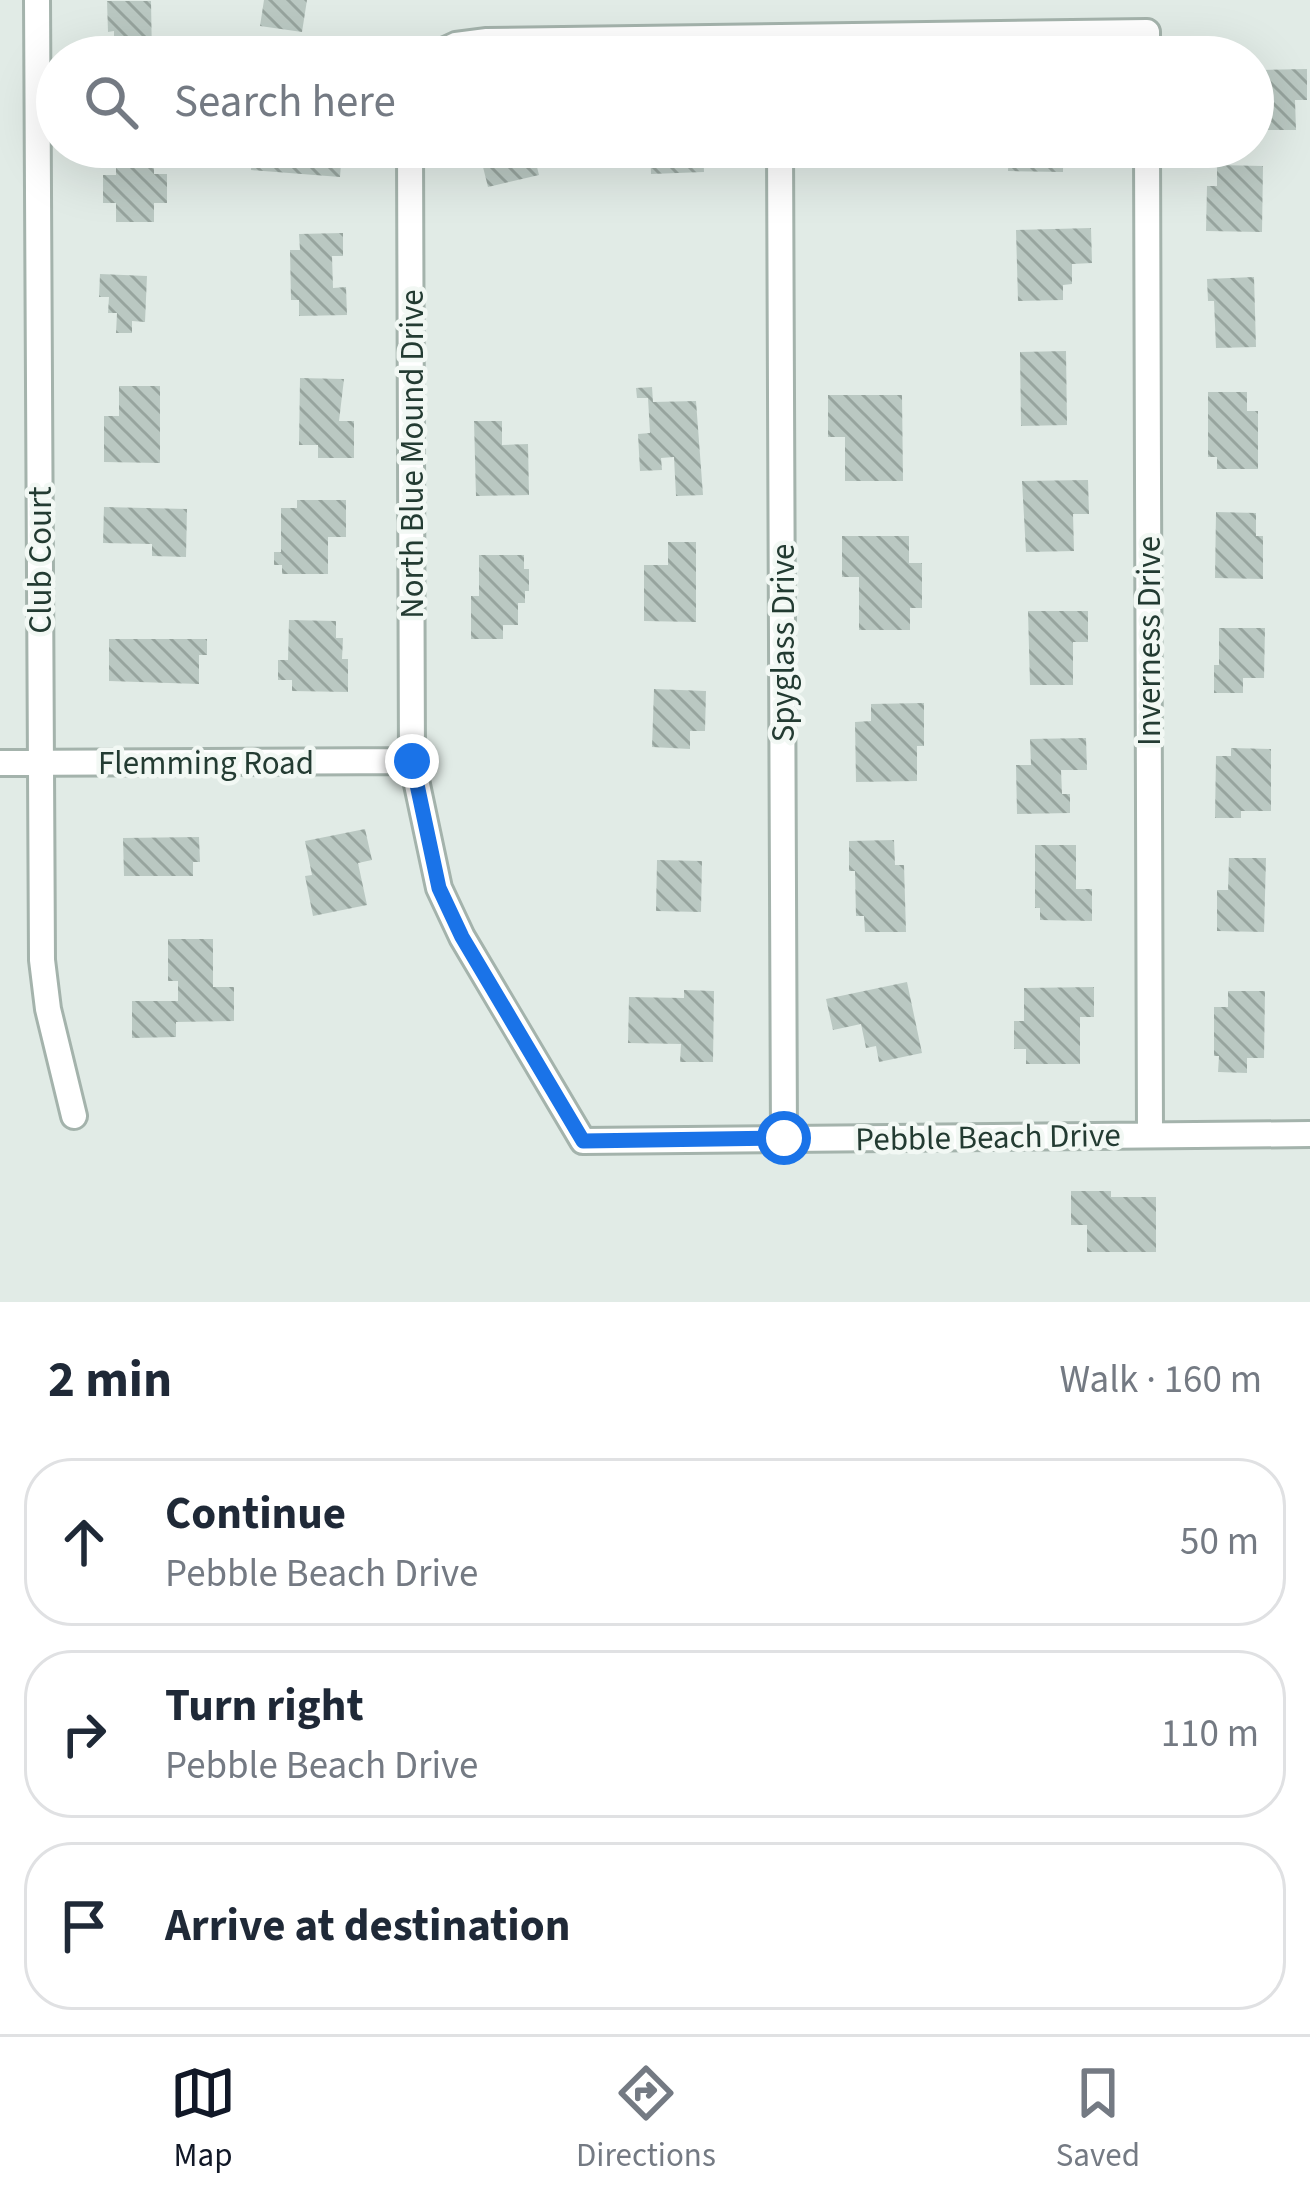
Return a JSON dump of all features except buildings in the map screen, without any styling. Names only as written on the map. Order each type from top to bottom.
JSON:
[{"type":"street","name":"Club Court","points":[[37,0],[37,36]]},
{"type":"street","name":"Club Court","points":[[38,168],[43,984],[74,1116]]},
{"type":"street","name":"North Blue Mound Drive","points":[[410,168],[412,761]]},
{"type":"street","name":"Spyglass Drive","points":[[780,168],[784,1138]]},
{"type":"street","name":"Inverness Drive","points":[[1147,168],[1150,1135]]},
{"type":"street","name":"Flemming Road","points":[[0,763],[412,761]]},
{"type":"street","name":"Pebble Beach Drive","points":[[412,761],[439,888],[462,937],[583,1141],[1310,1134]]},
{"type":"route","points":[[412,761],[439,888],[462,937],[583,1141],[784,1138]]}]
